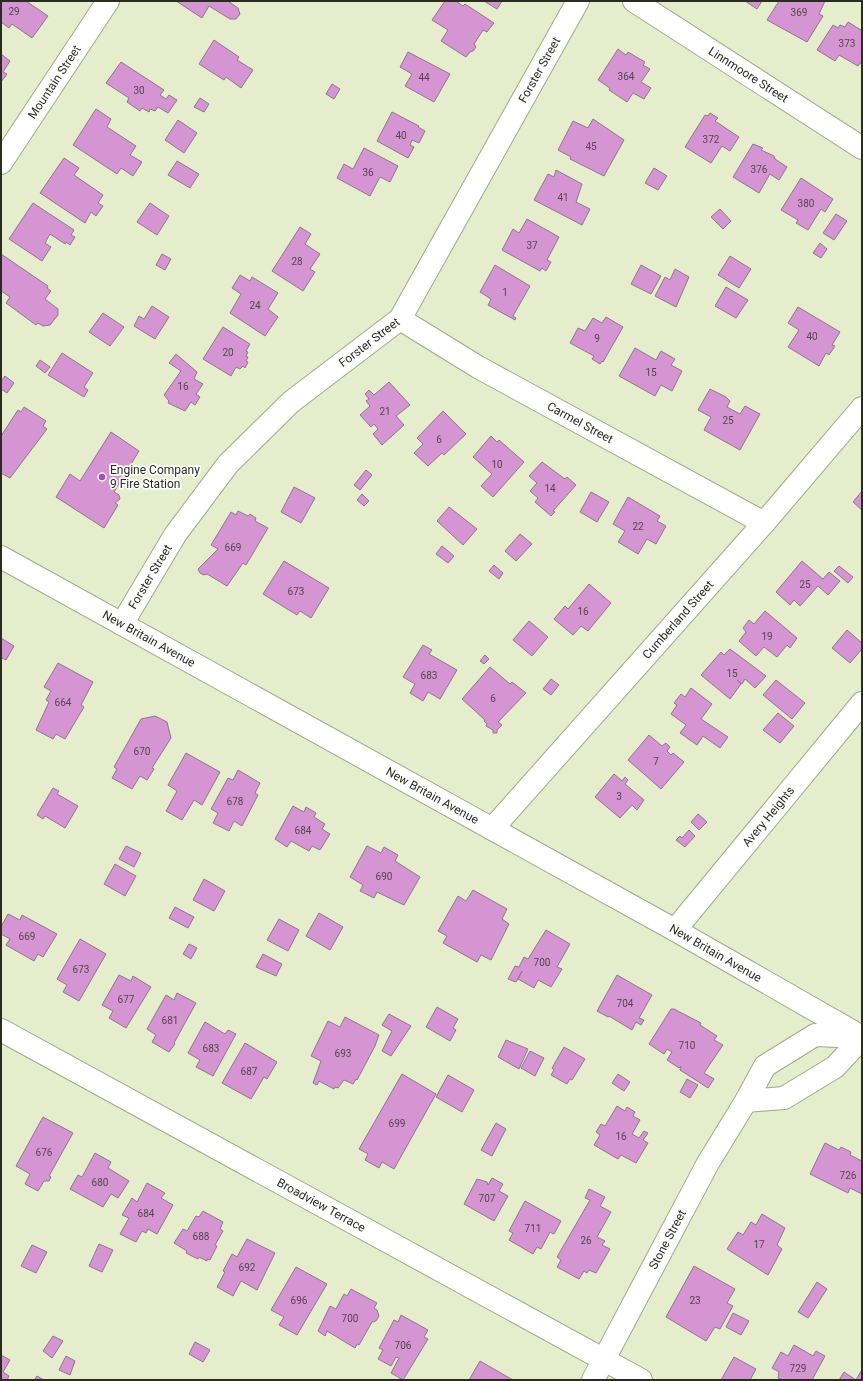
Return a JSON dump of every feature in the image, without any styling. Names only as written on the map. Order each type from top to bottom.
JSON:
[{"type":"street","name":"Mountain Street","points":[[1,163],[108,1]]},
{"type":"street","name":"Forster Street","points":[[122,624],[175,536],[228,464],[291,402],[400,318],[578,1]]},
{"type":"street","name":"Linnmoore Street","points":[[634,1],[862,148]]},
{"type":"street","name":"Carmel Street","points":[[400,318],[485,370],[764,523]]},
{"type":"street","name":"Cumberland Street","points":[[492,829],[764,523],[862,408]]},
{"type":"street","name":"New Britain Avenue","points":[[1,556],[675,930],[862,1038]]},
{"type":"street","name":"Avery Heights","points":[[675,930],[862,703]]},
{"type":"street","name":"Broadview Terrace","points":[[1,1030],[641,1380]]},
{"type":"street","name":"Stone Street","points":[[593,1380],[708,1163],[746,1101],[765,1066],[815,1036],[862,1038]]},
{"type":"street","points":[[746,1101],[784,1098],[835,1067],[862,1038]]},
{"type":"building","points":[[1,1],[26,1],[48,16],[32,38],[12,24],[9,28],[1,22]]},
{"type":"building","points":[[176,1],[228,1],[238,8],[240,14],[236,19],[230,19],[209,6],[202,18]]},
{"type":"building","points":[[445,1],[456,1],[463,6],[465,4],[494,23],[487,32],[483,30],[474,44],[476,47],[466,57],[441,41],[448,30],[432,20]]},
{"type":"building","points":[[484,1],[502,1],[497,9]]},
{"type":"building","points":[[745,1],[762,1],[757,9]]},
{"type":"building","points":[[779,1],[825,1],[819,14],[823,16],[807,42],[767,20]]},
{"type":"building","points":[[848,22],[861,30],[862,29],[862,61],[858,66],[839,55],[835,61],[817,50],[833,25],[838,28],[840,25],[845,27]]},
{"type":"building","points":[[214,40],[239,57],[237,60],[253,70],[241,88],[226,77],[224,80],[199,64]]},
{"type":"building","points":[[618,49],[626,55],[628,52],[645,62],[643,65],[650,69],[641,82],[651,88],[644,99],[633,93],[627,102],[609,90],[610,88],[598,80]]},
{"type":"building","points":[[408,52],[450,74],[434,102],[405,86],[412,74],[400,67]]},
{"type":"building","points":[[1,54],[10,61],[3,72],[7,74],[1,82]]},
{"type":"building","points":[[121,62],[164,90],[160,95],[166,99],[169,95],[177,100],[168,113],[158,107],[155,111],[150,109],[149,112],[142,108],[140,111],[127,102],[129,98],[106,83]]},
{"type":"building","points":[[332,84],[340,89],[334,99],[326,94]]},
{"type":"building","points":[[200,98],[209,104],[204,112],[194,107]]},
{"type":"building","points":[[96,109],[111,119],[107,127],[136,146],[130,155],[142,162],[133,176],[121,168],[117,174],[73,145]]},
{"type":"building","points":[[392,112],[419,126],[418,127],[425,131],[419,143],[412,140],[410,145],[414,147],[408,158],[377,141]]},
{"type":"building","points":[[710,113],[718,118],[715,121],[739,137],[730,151],[722,146],[711,163],[685,147],[705,115],[708,116]]},
{"type":"building","points":[[593,119],[624,140],[604,176],[570,159],[571,157],[558,150],[573,121],[588,128]]},
{"type":"building","points":[[178,120],[197,133],[184,153],[165,140]]},
{"type":"building","points":[[753,144],[763,148],[761,150],[774,156],[775,159],[787,167],[779,180],[770,174],[759,193],[733,177]]},
{"type":"building","points":[[364,148],[398,166],[390,182],[380,177],[370,196],[337,178],[344,164],[353,169]]},
{"type":"building","points":[[64,158],[79,168],[74,175],[103,195],[98,203],[103,206],[96,216],[91,212],[85,223],[40,193]]},
{"type":"building","points":[[177,161],[199,174],[190,188],[168,175]]},
{"type":"building","points":[[654,168],[667,176],[658,190],[645,183]]},
{"type":"building","points":[[556,170],[582,184],[576,202],[590,209],[582,225],[534,200],[548,174],[554,177]]},
{"type":"building","points":[[801,178],[833,199],[825,212],[821,209],[808,230],[796,223],[798,220],[781,210]]},
{"type":"building","points":[[33,203],[74,230],[71,235],[75,237],[70,245],[66,242],[65,244],[50,234],[45,243],[51,247],[42,261],[9,239]]},
{"type":"building","points":[[150,203],[169,216],[157,235],[137,222]]},
{"type":"building","points":[[720,209],[731,221],[723,229],[711,217]]},
{"type":"building","points":[[836,214],[847,221],[834,240],[823,233]]},
{"type":"building","points":[[527,219],[559,237],[547,260],[551,262],[546,271],[542,268],[540,271],[502,250],[513,229],[519,233]]},
{"type":"building","points":[[300,227],[311,234],[305,244],[320,254],[310,269],[315,272],[303,291],[272,271]]},
{"type":"building","points":[[820,243],[827,249],[821,258],[813,253]]},
{"type":"building","points":[[1,254],[48,286],[47,288],[51,291],[45,299],[58,309],[58,315],[50,325],[43,326],[38,323],[36,325],[6,303],[10,297],[1,291]]},
{"type":"building","points":[[162,254],[171,259],[165,270],[156,265]]},
{"type":"building","points":[[730,256],[751,269],[739,288],[718,275]]},
{"type":"building","points":[[495,265],[530,286],[513,316],[516,318],[515,320],[488,305],[491,299],[480,292]]},
{"type":"building","points":[[641,265],[661,276],[651,294],[631,284]]},
{"type":"building","points":[[675,269],[689,277],[676,307],[655,296],[665,277],[670,280]]},
{"type":"building","points":[[240,275],[250,281],[252,277],[278,293],[268,309],[278,317],[265,336],[230,313],[241,294],[232,288]]},
{"type":"building","points":[[726,287],[748,300],[736,318],[715,306]]},
{"type":"building","points":[[152,306],[169,317],[155,339],[134,326],[139,316],[144,319]]},
{"type":"building","points":[[798,307],[840,332],[832,345],[835,346],[829,355],[826,353],[819,366],[788,347],[799,330],[788,323]]},
{"type":"building","points":[[103,313],[124,327],[110,346],[89,332]]},
{"type":"building","points":[[606,317],[623,327],[603,362],[602,361],[600,364],[592,359],[594,356],[570,343],[578,328],[585,331],[593,318],[602,323]]},
{"type":"building","points":[[223,327],[250,344],[246,351],[248,352],[246,356],[248,357],[246,361],[248,362],[245,368],[243,366],[240,369],[236,367],[231,376],[203,359]]},
{"type":"building","points":[[635,348],[656,360],[661,351],[675,359],[671,365],[682,371],[672,391],[661,385],[655,396],[619,376]]},
{"type":"building","points":[[62,353],[93,373],[84,387],[88,390],[84,397],[48,375]]},
{"type":"building","points":[[176,354],[197,372],[194,379],[203,384],[196,394],[200,397],[195,405],[191,402],[185,411],[168,403],[169,401],[164,395],[181,371],[169,363]]},
{"type":"building","points":[[40,360],[50,367],[45,373],[36,366]]},
{"type":"building","points":[[5,376],[14,383],[7,393],[1,389],[1,381]]},
{"type":"building","points":[[389,382],[410,405],[396,416],[404,425],[382,445],[373,434],[378,429],[374,424],[371,427],[360,415],[370,406],[366,401],[369,399],[365,394],[369,390],[374,395]]},
{"type":"building","points":[[710,389],[726,397],[730,401],[727,407],[740,414],[745,406],[760,414],[740,450],[704,430],[711,417],[698,410]]},
{"type":"building","points":[[24,407],[46,421],[43,426],[47,429],[10,478],[1,473],[1,436],[18,410],[21,412]]},
{"type":"building","points":[[443,411],[466,434],[444,455],[442,453],[428,466],[414,453],[423,444],[417,438]]},
{"type":"building","name":"Engine Company 9 Fire Station","points":[[111,432],[139,451],[114,492],[119,495],[120,499],[115,503],[118,505],[104,528],[56,497],[70,474],[80,481]]},
{"type":"building","points":[[491,436],[497,442],[499,440],[524,462],[493,497],[481,486],[492,474],[473,457]]},
{"type":"building","points":[[542,462],[565,479],[567,477],[576,485],[553,511],[555,512],[551,516],[535,502],[538,498],[530,491],[537,483],[529,476]]},
{"type":"building","points":[[366,470],[372,475],[360,490],[354,485]]},
{"type":"building","points":[[294,487],[315,498],[301,523],[281,512]]},
{"type":"building","points":[[862,491],[862,510],[853,502]]},
{"type":"building","points":[[591,492],[609,502],[597,522],[580,512]]},
{"type":"building","points":[[362,494],[369,501],[364,506],[357,500]]},
{"type":"building","points":[[628,497],[660,516],[657,521],[666,526],[656,544],[647,539],[638,554],[618,542],[625,531],[613,524]]},
{"type":"building","points":[[449,507],[477,529],[463,545],[437,521]]},
{"type":"building","points":[[238,511],[248,516],[250,514],[256,518],[255,521],[268,528],[246,565],[243,563],[227,586],[207,574],[204,575],[200,573],[198,569],[218,549],[211,545],[231,512],[236,515]]},
{"type":"building","points":[[520,534],[532,544],[516,561],[505,551]]},
{"type":"building","points":[[442,546],[454,556],[448,563],[436,554]]},
{"type":"building","points":[[284,561],[329,588],[311,618],[300,611],[297,615],[263,594]]},
{"type":"building","points":[[802,561],[823,579],[829,572],[840,581],[828,595],[818,586],[800,606],[794,600],[790,605],[776,592]]},
{"type":"building","points":[[494,565],[503,573],[499,579],[489,571]]},
{"type":"building","points":[[839,566],[853,577],[848,583],[834,571]]},
{"type":"building","points":[[589,584],[611,603],[588,631],[581,626],[573,635],[554,619],[565,606],[568,609]]},
{"type":"building","points":[[765,611],[797,638],[790,648],[787,645],[777,657],[764,647],[756,656],[739,641],[746,632],[743,628],[749,620],[754,624]]},
{"type":"building","points":[[529,621],[548,637],[532,656],[513,640]]},
{"type":"building","points":[[847,630],[862,643],[862,649],[850,663],[832,648]]},
{"type":"building","points":[[1,638],[14,646],[6,660],[2,658],[1,660]]},
{"type":"building","points":[[423,645],[432,650],[429,654],[457,670],[440,699],[428,692],[423,701],[410,693],[415,684],[403,677]]},
{"type":"building","points":[[730,649],[766,676],[755,688],[745,679],[742,684],[737,680],[741,684],[730,699],[701,675],[721,652],[724,655]]},
{"type":"building","points":[[485,655],[489,659],[484,664],[480,661]]},
{"type":"building","points":[[58,663],[93,682],[81,705],[84,707],[65,739],[56,734],[53,739],[36,730],[49,702],[46,700],[51,691],[44,687]]},
{"type":"building","points":[[490,667],[510,684],[512,682],[526,693],[498,722],[502,725],[497,730],[497,733],[493,733],[493,730],[486,726],[487,724],[484,721],[485,720],[462,699]]},
{"type":"building","points":[[551,679],[559,685],[551,695],[543,689]]},
{"type":"building","points":[[776,680],[805,703],[792,719],[763,695]]},
{"type":"building","points":[[691,688],[712,704],[701,719],[728,737],[720,748],[703,736],[697,745],[680,733],[686,725],[671,714],[677,705],[674,703],[681,694],[685,697]]},
{"type":"building","points":[[778,713],[794,726],[780,743],[763,730]]},
{"type":"building","points":[[155,716],[167,722],[171,738],[152,768],[154,769],[147,780],[140,776],[132,789],[112,778],[117,769],[114,767],[141,719]]},
{"type":"building","points":[[649,735],[662,746],[666,743],[670,747],[667,751],[671,755],[673,753],[684,762],[661,789],[628,760]]},
{"type":"building","points":[[186,753],[220,772],[202,805],[194,800],[182,820],[166,811],[177,791],[168,785]]},
{"type":"building","points":[[238,770],[260,783],[255,793],[258,795],[242,826],[234,821],[229,831],[213,823],[218,813],[211,809],[228,778],[233,780]]},
{"type":"building","points":[[614,774],[622,781],[625,777],[628,780],[625,784],[644,800],[637,810],[632,805],[620,818],[595,797]]},
{"type":"building","points":[[53,788],[59,791],[57,794],[78,806],[65,828],[45,816],[43,819],[37,815]]},
{"type":"building","points":[[293,806],[304,812],[306,807],[316,813],[314,817],[325,824],[322,829],[330,834],[320,850],[312,846],[309,851],[291,841],[287,847],[275,839]]},
{"type":"building","points":[[698,814],[707,822],[699,830],[691,822]]},
{"type":"building","points":[[689,830],[695,836],[685,847],[676,840],[680,836],[682,838]]},
{"type":"building","points":[[126,846],[141,853],[134,867],[119,859]]},
{"type":"building","points":[[367,846],[381,853],[384,847],[398,855],[395,861],[420,877],[404,905],[377,892],[374,898],[360,891],[363,885],[350,877]]},
{"type":"building","points":[[115,864],[136,876],[125,896],[104,884]]},
{"type":"building","points":[[204,879],[225,891],[214,911],[193,900]]},
{"type":"building","points":[[473,890],[507,909],[502,919],[509,924],[491,960],[481,955],[477,962],[443,943],[447,936],[438,931],[458,896],[466,901]]},
{"type":"building","points":[[175,907],[194,917],[188,928],[169,918]]},
{"type":"building","points":[[319,913],[343,927],[330,950],[306,936]]},
{"type":"building","points":[[8,914],[20,920],[22,915],[57,934],[43,957],[38,954],[34,961],[6,945],[10,939],[1,934],[1,927]]},
{"type":"building","points":[[279,919],[299,930],[288,951],[267,940]]},
{"type":"building","points":[[546,930],[570,944],[557,967],[562,969],[551,987],[538,980],[534,988],[518,979],[522,971],[516,982],[508,979],[515,966],[519,967],[524,957],[528,959]]},
{"type":"building","points":[[80,939],[106,954],[79,1001],[63,992],[67,985],[57,979]]},
{"type":"building","points":[[189,944],[197,948],[191,959],[183,954]]},
{"type":"building","points":[[263,954],[282,964],[276,976],[256,967]]},
{"type":"building","points":[[119,975],[131,981],[133,976],[151,987],[126,1028],[109,1018],[113,1011],[102,1005]]},
{"type":"building","points":[[617,975],[652,995],[639,1018],[644,1020],[641,1025],[636,1022],[632,1030],[609,1016],[608,1017],[597,1011]]},
{"type":"building","points":[[177,993],[196,1003],[174,1043],[175,1044],[169,1052],[152,1042],[156,1035],[147,1029],[166,995],[174,1000]]},
{"type":"building","points":[[437,1007],[458,1019],[453,1028],[456,1030],[450,1041],[426,1027]]},
{"type":"building","points":[[671,1009],[674,1009],[701,1023],[700,1025],[717,1036],[714,1040],[723,1045],[704,1073],[714,1079],[708,1088],[680,1070],[681,1066],[679,1068],[667,1060],[672,1052],[667,1049],[664,1054],[649,1044]]},
{"type":"building","points":[[389,1014],[411,1026],[391,1056],[382,1051],[392,1031],[382,1025]]},
{"type":"building","points":[[345,1017],[379,1035],[375,1046],[357,1080],[356,1079],[353,1084],[344,1080],[338,1088],[335,1087],[334,1089],[319,1081],[317,1085],[313,1083],[321,1061],[311,1056],[328,1021],[340,1027]]},
{"type":"building","points":[[205,1022],[225,1034],[228,1030],[236,1034],[213,1076],[196,1067],[200,1060],[188,1053]]},
{"type":"building","points":[[506,1040],[528,1049],[519,1069],[498,1057]]},
{"type":"building","points":[[245,1043],[277,1062],[267,1079],[264,1077],[251,1099],[222,1083]]},
{"type":"building","points":[[564,1047],[585,1059],[572,1080],[570,1079],[567,1084],[551,1075],[554,1070],[552,1068]]},
{"type":"building","points":[[530,1051],[544,1058],[535,1076],[521,1068]]},
{"type":"building","points":[[402,1074],[436,1094],[394,1169],[382,1162],[379,1168],[365,1160],[368,1154],[359,1149]]},
{"type":"building","points":[[618,1074],[630,1082],[624,1091],[612,1083]]},
{"type":"building","points":[[448,1075],[474,1090],[462,1112],[436,1097]]},
{"type":"building","points":[[687,1079],[698,1085],[690,1098],[680,1092]]},
{"type":"building","points":[[617,1106],[625,1111],[627,1107],[635,1112],[633,1116],[640,1120],[632,1134],[639,1138],[644,1131],[648,1133],[643,1140],[648,1143],[636,1163],[621,1155],[618,1159],[594,1145],[600,1135],[596,1132],[601,1124],[605,1126]]},
{"type":"building","points":[[43,1117],[73,1133],[49,1176],[51,1177],[49,1181],[44,1181],[38,1191],[25,1184],[30,1174],[16,1166]]},
{"type":"building","points":[[496,1123],[506,1129],[492,1156],[481,1150]]},
{"type":"building","points":[[825,1143],[839,1150],[841,1147],[851,1152],[850,1155],[862,1161],[862,1194],[850,1188],[848,1193],[810,1174]]},
{"type":"building","points":[[95,1153],[111,1162],[108,1168],[129,1181],[118,1198],[111,1194],[103,1207],[70,1189],[78,1175],[82,1177]]},
{"type":"building","points":[[492,1178],[503,1184],[499,1191],[508,1196],[494,1221],[464,1204],[477,1179],[487,1182],[488,1185]]},
{"type":"building","points":[[147,1183],[165,1193],[161,1198],[173,1205],[157,1234],[148,1229],[146,1233],[142,1231],[136,1242],[120,1234],[129,1218],[122,1215],[132,1198],[137,1202]]},
{"type":"building","points":[[589,1189],[605,1197],[600,1206],[611,1212],[597,1237],[605,1241],[602,1245],[610,1249],[596,1273],[589,1270],[587,1273],[584,1271],[579,1279],[557,1267],[561,1260],[557,1257],[590,1200],[585,1198]]},
{"type":"building","points":[[525,1201],[561,1221],[554,1234],[550,1232],[541,1249],[537,1247],[533,1254],[509,1240],[513,1233],[509,1231]]},
{"type":"building","points":[[203,1211],[223,1222],[220,1229],[223,1231],[215,1245],[217,1246],[210,1260],[207,1259],[207,1261],[199,1257],[198,1259],[186,1253],[187,1251],[174,1243],[183,1229],[187,1231],[196,1216],[199,1217]]},
{"type":"building","points":[[762,1214],[785,1228],[777,1245],[782,1249],[768,1275],[727,1249],[738,1232],[743,1235],[751,1222],[756,1225]]},
{"type":"building","points":[[247,1239],[275,1253],[257,1290],[241,1281],[233,1296],[217,1287],[232,1254],[237,1257]]},
{"type":"building","points":[[99,1244],[113,1250],[102,1272],[89,1266]]},
{"type":"building","points":[[32,1245],[47,1252],[36,1273],[21,1266]]},
{"type":"building","points":[[694,1266],[735,1289],[727,1303],[733,1306],[720,1329],[715,1327],[706,1341],[666,1317]]},
{"type":"building","points":[[296,1267],[327,1284],[297,1335],[279,1325],[284,1317],[271,1310]]},
{"type":"building","points":[[817,1282],[827,1289],[808,1318],[798,1312]]},
{"type":"building","points":[[351,1289],[377,1303],[374,1308],[377,1310],[379,1316],[376,1321],[372,1322],[359,1345],[357,1344],[355,1348],[327,1331],[325,1336],[318,1331],[330,1306],[336,1309],[344,1294],[347,1296]]},
{"type":"building","points":[[733,1313],[749,1321],[741,1335],[726,1327]]},
{"type":"building","points":[[401,1315],[428,1330],[424,1337],[428,1339],[403,1380],[391,1373],[399,1358],[396,1357],[391,1366],[378,1359],[383,1350],[379,1348],[394,1320],[398,1322]]},
{"type":"building","points":[[53,1336],[63,1341],[52,1358],[43,1351]]},
{"type":"building","points":[[195,1342],[210,1350],[203,1362],[189,1354]]},
{"type":"building","points":[[794,1345],[813,1356],[816,1351],[825,1356],[812,1380],[783,1380],[778,1378],[779,1372],[772,1368],[781,1352],[788,1356]]},
{"type":"building","points":[[1,1355],[10,1360],[3,1372],[9,1376],[7,1380],[1,1380]]},
{"type":"building","points":[[66,1356],[75,1361],[70,1375],[59,1370]]},
{"type":"building","points":[[734,1357],[756,1369],[750,1380],[721,1380]]},
{"type":"building","points":[[480,1361],[506,1376],[513,1380],[469,1380]]},
{"type":"building","points":[[861,1371],[862,1380],[856,1380]]},
{"type":"building","points":[[844,1372],[856,1380],[839,1380]]},
{"type":"building","points":[[37,1376],[44,1380],[34,1380]]},
{"type":"place","name":"Engine Company 9 Fire Station","points":[[102,477]]}]
